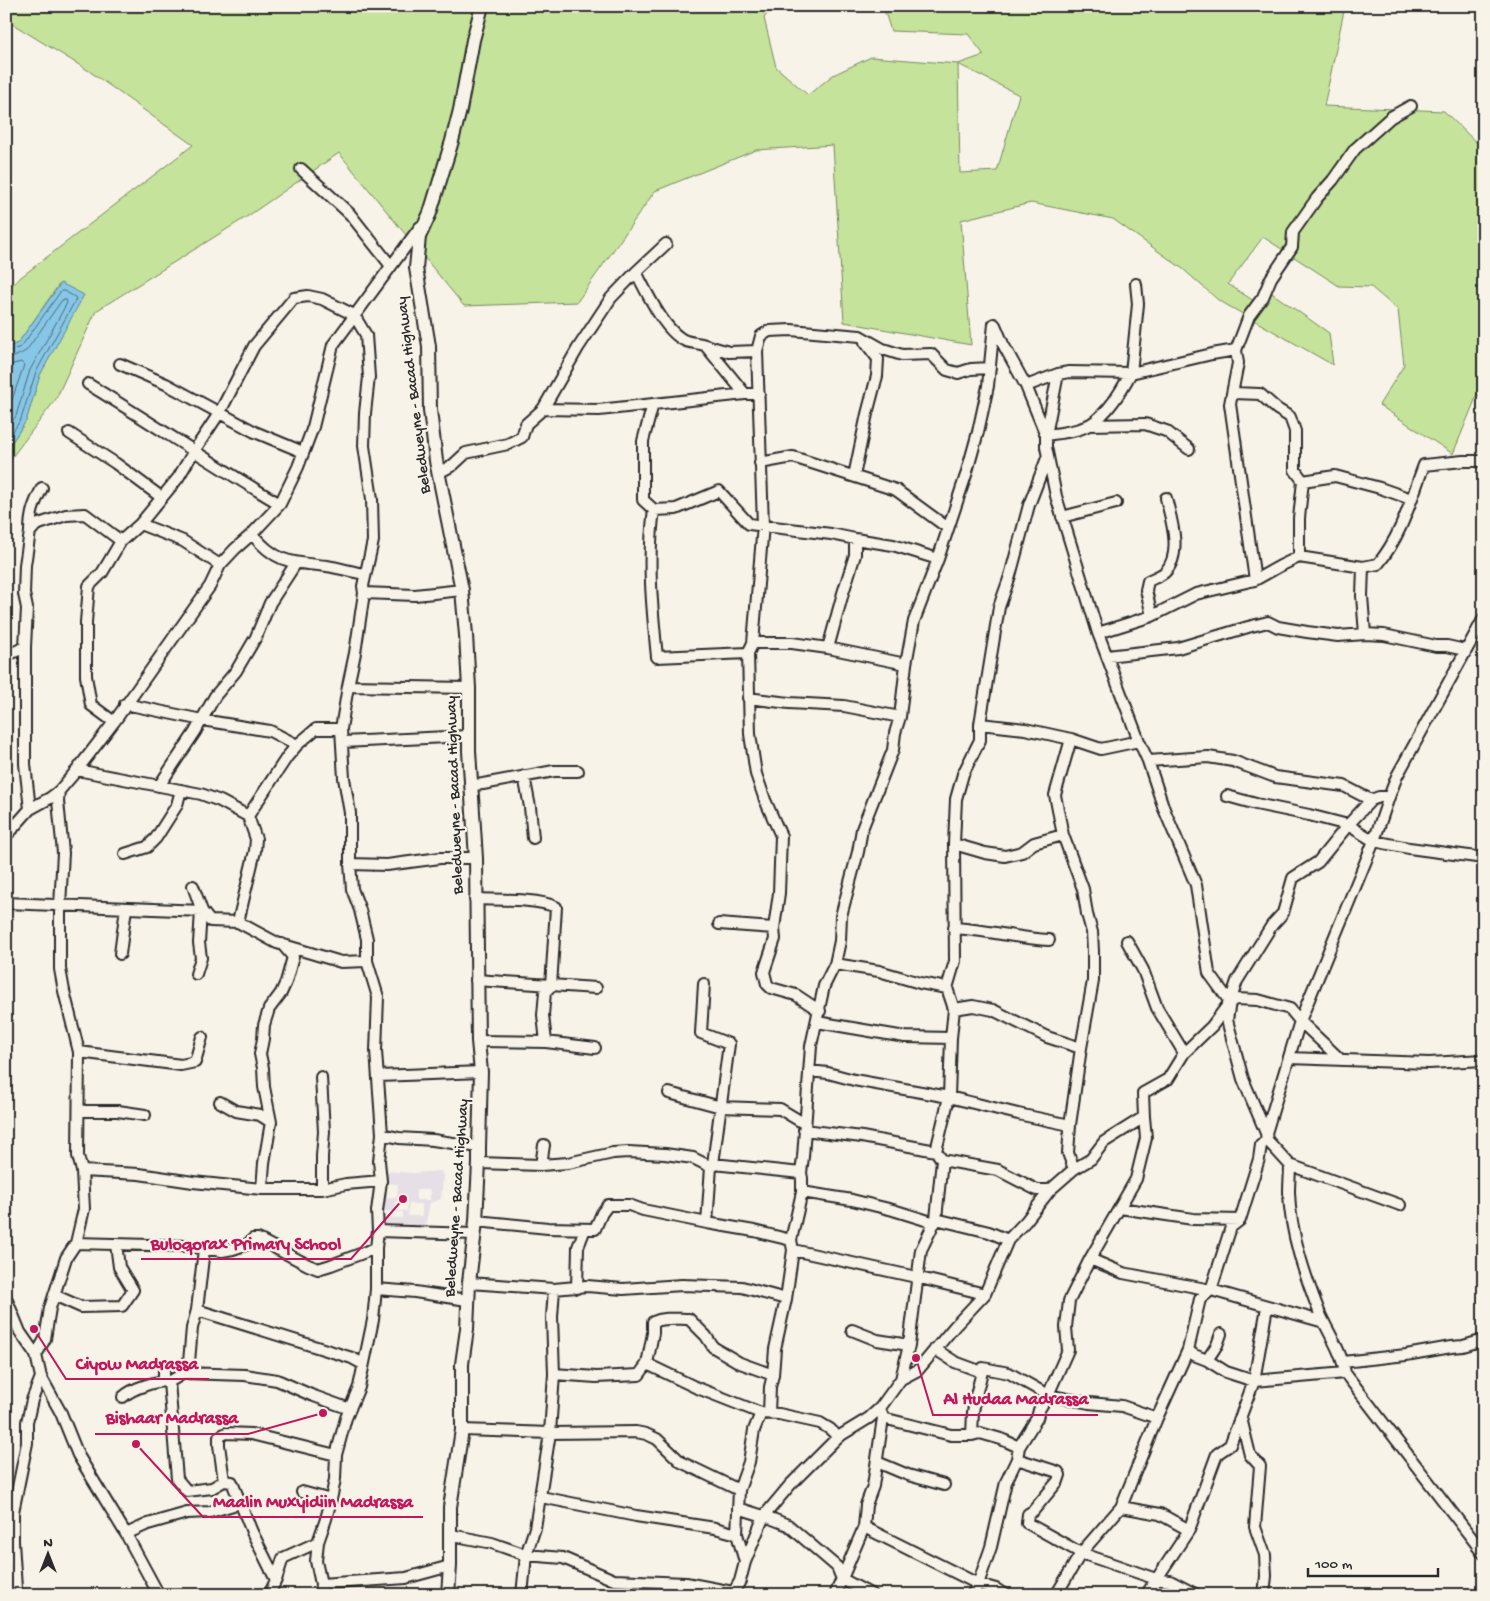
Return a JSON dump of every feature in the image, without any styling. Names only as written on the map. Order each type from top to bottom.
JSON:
[{"type":"street","name":"Beledweyne - Bacad Highway","points":[[448,1595],[451,1535],[450,1507],[462,1430],[462,1364],[467,1329],[467,1300],[475,1228],[482,1072],[478,1041],[476,858],[468,736],[469,688],[466,635],[462,590],[438,473],[430,410],[429,346],[416,268],[418,237],[430,213],[460,110],[472,40],[482,6]]},
{"type":"street","points":[[1255,580],[1230,404],[1238,363],[1236,350],[1249,316],[1292,247],[1293,232],[1317,198],[1333,180],[1355,149],[1391,117],[1412,106]]},
{"type":"street","points":[[300,168],[350,214],[391,266]]},
{"type":"street","points":[[10,833],[30,809],[50,798],[77,770],[114,722],[210,586],[220,565],[280,504],[298,467],[313,427],[333,345],[430,213]]},
{"type":"street","points":[[438,473],[466,453],[508,444],[522,437],[526,424],[543,409],[578,348],[611,298],[666,244]]},
{"type":"street","points":[[636,272],[657,312],[675,335],[686,341],[729,352],[757,351]]},
{"type":"street","points":[[1088,425],[1104,413],[1120,392],[1131,372],[1138,304],[1136,284]]},
{"type":"street","points":[[114,722],[90,705],[86,676],[86,622],[89,586],[102,573],[121,541],[140,524],[178,478],[220,412],[254,346],[294,298],[308,296],[322,299],[354,315],[366,335],[369,356],[364,446],[372,499],[373,540],[362,586],[364,593],[341,729],[344,778],[350,813],[352,889],[360,910],[367,940],[368,961],[378,997],[376,1051],[382,1134],[379,1161],[381,1181],[377,1211],[376,1289],[373,1320],[359,1387],[336,1455],[334,1479],[318,1542],[316,1561],[321,1589],[406,1578],[450,1566]]},
{"type":"street","points":[[745,1562],[737,1534],[739,1490],[749,1462],[754,1430],[765,1413],[773,1376],[775,1349],[786,1299],[792,1245],[802,1192],[801,1173],[811,1046],[824,986],[834,964],[840,940],[841,916],[858,852],[862,829],[893,750],[895,733],[900,717],[906,664],[914,621],[938,559],[978,432],[990,368],[994,324],[1002,344],[1026,386],[1046,435]]},
{"type":"street","points":[[820,1011],[796,995],[771,988],[767,984],[764,972],[775,939],[774,928],[779,893],[781,836],[756,774],[750,734],[748,698],[748,653],[753,643],[763,525],[757,351],[761,336],[769,331],[791,330],[860,336],[883,349],[902,354],[931,354],[947,370],[958,373],[971,369],[990,368]]},
{"type":"street","points":[[854,476],[877,376],[878,358],[860,336]]},
{"type":"street","points":[[705,345],[745,394]]},
{"type":"street","points":[[1026,386],[1058,374],[1069,372],[1131,372],[1236,350]]},
{"type":"street","points":[[120,364],[166,384],[256,432],[303,452]]},
{"type":"street","points":[[1058,374],[1046,435],[1047,458],[1056,496],[1098,633],[1148,761],[1164,809],[1196,885],[1209,973],[1230,1002]]},
{"type":"street","points":[[88,384],[280,504]]},
{"type":"street","points":[[1233,393],[1260,394],[1277,409],[1290,417],[1295,431],[1295,470],[1303,481],[1299,518],[1300,557]]},
{"type":"street","points":[[543,409],[599,410],[759,394]]},
{"type":"street","points":[[653,404],[643,441],[642,478],[643,500],[654,510],[676,509],[719,491],[748,524],[831,534],[892,545],[938,559]]},
{"type":"street","points":[[1046,435],[1088,425],[1145,424],[1166,432],[1189,449]]},
{"type":"street","points":[[69,433],[115,463],[161,498]]},
{"type":"street","points":[[760,463],[793,457],[896,490],[948,528]]},
{"type":"street","points":[[835,1595],[864,1527],[866,1505],[873,1486],[877,1462],[882,1413],[901,1379],[909,1344],[916,1277],[921,1250],[936,1221],[939,1155],[949,1097],[954,1009],[947,988],[955,961],[954,844],[956,798],[963,774],[980,740],[980,724],[1000,607],[1029,505],[1047,458]]},
{"type":"street","points":[[1098,633],[1152,616],[1196,594],[1255,580],[1300,557],[1363,567],[1378,564],[1389,551],[1406,516],[1424,465],[1463,460],[1484,461]]},
{"type":"street","points":[[1303,481],[1335,476],[1380,488],[1411,499]]},
{"type":"street","points":[[30,809],[25,764],[27,608],[24,594],[25,565],[33,506],[42,488]]},
{"type":"street","points":[[1152,616],[1146,590],[1148,581],[1164,573],[1171,564],[1175,545],[1166,498]]},
{"type":"street","points":[[1062,517],[1116,503]]},
{"type":"street","points":[[654,510],[649,551],[657,657],[748,653]]},
{"type":"street","points":[[30,532],[36,525],[66,516],[85,514],[121,541]]},
{"type":"street","points":[[140,524],[183,540],[220,565]]},
{"type":"street","points":[[252,534],[261,545],[275,556],[296,563],[329,566],[365,574]]},
{"type":"street","points":[[828,648],[855,555],[855,539]]},
{"type":"street","points":[[159,786],[202,720],[215,696],[236,671],[256,637],[270,603],[296,563]]},
{"type":"street","points":[[1363,567],[1362,596],[1365,634]]},
{"type":"street","points":[[364,593],[415,595],[462,590]]},
{"type":"street","points":[[1056,1595],[1081,1553],[1120,1507],[1188,1350],[1200,1299],[1211,1290],[1231,1227],[1240,1220],[1259,1159],[1260,1145],[1267,1136],[1300,1021],[1374,841],[1397,776],[1484,618]]},
{"type":"street","points":[[1107,656],[1178,648],[1248,626],[1268,622],[1278,627],[1338,636],[1384,635],[1429,645],[1465,650]]},
{"type":"street","points":[[753,643],[792,644],[828,648],[906,664]]},
{"type":"street","points":[[6,656],[25,647]]},
{"type":"street","points":[[348,686],[469,688]]},
{"type":"street","points":[[748,698],[788,703],[844,706],[900,717]]},
{"type":"street","points":[[125,704],[202,720],[270,731],[297,745]]},
{"type":"street","points":[[980,724],[1025,729],[1071,739],[1101,750],[1139,741]]},
{"type":"street","points":[[248,816],[297,745],[316,729],[341,729]]},
{"type":"street","points":[[343,742],[468,736]]},
{"type":"street","points":[[1071,739],[1055,795],[1063,835],[1083,889],[1092,932],[1093,981],[1070,1125],[1068,1153],[1074,1170]]},
{"type":"street","points":[[1148,761],[1208,757],[1233,761],[1275,777],[1344,786],[1371,800]]},
{"type":"street","points":[[77,770],[201,794],[220,801],[248,816],[256,838],[255,851],[238,922]]},
{"type":"street","points":[[472,785],[554,771],[578,771]]},
{"type":"street","points":[[524,776],[533,838]]},
{"type":"street","points":[[125,854],[147,847],[156,838],[177,805],[181,790]]},
{"type":"street","points":[[36,1355],[45,1339],[50,1308],[66,1258],[76,1243],[84,1209],[82,1172],[78,1156],[79,1052],[60,969],[60,905],[63,853],[58,791]]},
{"type":"street","points":[[1227,796],[1348,825],[1374,841],[1408,848],[1484,858]]},
{"type":"street","points":[[1389,797],[1379,797],[1371,800],[1318,862],[1292,878],[1283,914],[1272,925],[1237,981],[1230,1002],[1227,1020],[1243,1079],[1267,1136],[1290,1165],[1400,1205]]},
{"type":"street","points":[[6,815],[10,833]]},
{"type":"street","points":[[954,844],[985,853],[1005,856],[1022,852],[1034,843],[1063,835]]},
{"type":"street","points":[[350,864],[386,865],[440,858],[476,858]]},
{"type":"street","points":[[193,886],[202,911],[210,921],[238,922],[282,944],[341,962],[368,961]]},
{"type":"street","points":[[475,899],[530,900],[556,907],[551,986],[545,992],[543,1015],[546,1042]]},
{"type":"street","points":[[6,903],[202,911]]},
{"type":"street","points":[[120,954],[126,908]]},
{"type":"street","points":[[196,974],[201,958],[202,911]]},
{"type":"street","points":[[719,924],[774,928]]},
{"type":"street","points":[[954,928],[1026,939],[1049,940]]},
{"type":"street","points":[[1127,941],[1143,970],[1157,1008],[1184,1053]]},
{"type":"street","points":[[262,1189],[271,1122],[260,1054],[264,1025],[270,1008],[281,993],[286,982],[293,957],[282,944]]},
{"type":"street","points":[[834,964],[879,971],[920,983],[947,988]]},
{"type":"street","points":[[476,980],[596,988]]},
{"type":"street","points":[[704,984],[701,1033],[729,1044],[712,1166],[707,1223]]},
{"type":"street","points":[[972,1595],[978,1584],[991,1547],[1006,1482],[1017,1459],[1019,1447],[1048,1395],[1068,1350],[1066,1327],[1069,1301],[1090,1259],[1136,1179],[1146,1138],[1144,1093],[1168,1079],[1184,1053],[1212,1026],[1230,1002],[1236,999],[1258,1000],[1290,1008],[1300,1021],[1341,1060]]},
{"type":"street","points":[[954,1009],[973,1006],[993,1010],[1046,1038],[1081,1048]]},
{"type":"street","points":[[817,1022],[905,1037],[951,1038]]},
{"type":"street","points":[[79,1052],[181,1065],[195,1062],[202,1037]]},
{"type":"street","points":[[478,1041],[546,1042],[595,1048]]},
{"type":"street","points":[[1289,1058],[1429,1063],[1484,1060]]},
{"type":"street","points":[[809,1071],[828,1073],[854,1080],[949,1097],[1070,1125]]},
{"type":"street","points":[[379,1076],[482,1072]]},
{"type":"street","points":[[321,1077],[324,1132],[322,1189]]},
{"type":"street","points":[[669,1093],[721,1107],[780,1109],[805,1127],[862,1137],[998,1170],[1037,1190],[1050,1190]]},
{"type":"street","points":[[220,1102],[236,1111],[260,1115],[271,1122]]},
{"type":"street","points":[[79,1109],[118,1111],[145,1115]]},
{"type":"street","points":[[901,1379],[918,1370],[985,1294],[1008,1240],[1026,1221],[1050,1190],[1090,1159],[1104,1142],[1144,1117]]},
{"type":"street","points":[[382,1134],[399,1138],[433,1140],[479,1147]]},
{"type":"street","points":[[542,1165],[544,1145]]},
{"type":"street","points":[[479,1163],[542,1165],[568,1163],[613,1153],[628,1152],[692,1158],[712,1166],[801,1173]]},
{"type":"street","points":[[1290,1165],[1289,1193],[1295,1240],[1309,1287],[1343,1362],[1345,1373],[1484,1554]]},
{"type":"street","points":[[82,1172],[140,1174],[262,1189],[322,1189],[346,1184],[381,1181]]},
{"type":"street","points":[[802,1192],[852,1200],[989,1232],[1008,1240]]},
{"type":"street","points":[[378,1231],[475,1228],[595,1229],[608,1205],[629,1205],[643,1210],[754,1231],[792,1245],[985,1294]]},
{"type":"street","points":[[1120,1208],[1193,1219],[1240,1220]]},
{"type":"street","points":[[577,1288],[578,1247],[585,1229]]},
{"type":"street","points":[[76,1243],[187,1246],[222,1251],[233,1249],[248,1244],[253,1239],[258,1239],[318,1269],[376,1248]]},
{"type":"street","points":[[54,1295],[81,1307],[122,1306],[133,1290],[119,1267],[116,1244]]},
{"type":"street","points":[[188,1373],[192,1328],[197,1310],[204,1249]]},
{"type":"street","points":[[1090,1259],[1123,1273],[1211,1290],[1324,1322]]},
{"type":"street","points":[[469,1283],[554,1289],[587,1286],[623,1289],[682,1285],[742,1287],[786,1299]]},
{"type":"street","points":[[376,1289],[415,1292],[467,1300]]},
{"type":"street","points":[[522,1595],[526,1555],[535,1528],[550,1433],[554,1374],[552,1317],[554,1289]]},
{"type":"street","points":[[7,1302],[20,1332],[36,1355],[41,1377],[61,1413],[78,1455],[126,1534],[159,1595]]},
{"type":"street","points":[[1146,1595],[1189,1530],[1217,1454],[1230,1445],[1254,1381],[1267,1307]]},
{"type":"street","points":[[197,1310],[352,1358],[363,1364]]},
{"type":"street","points":[[554,1374],[589,1377],[639,1375],[647,1364],[654,1322],[660,1319],[689,1320],[706,1336],[713,1347],[740,1363],[773,1376]]},
{"type":"street","points":[[852,1330],[877,1340],[909,1344]]},
{"type":"street","points":[[1207,1360],[1217,1345],[1221,1334]]},
{"type":"street","points":[[1343,1362],[1406,1355],[1463,1346],[1484,1340]]},
{"type":"street","points":[[935,1349],[955,1362],[982,1372]]},
{"type":"street","points":[[1188,1350],[1226,1372],[1254,1381],[1345,1373]]},
{"type":"street","points":[[647,1364],[695,1387],[765,1413],[820,1423],[830,1428],[838,1437]]},
{"type":"street","points":[[164,1365],[177,1479],[187,1491],[212,1488],[224,1482],[232,1482],[252,1532],[276,1580]]},
{"type":"street","points":[[972,1435],[978,1380],[983,1368],[1009,1373],[1048,1395],[1088,1403],[1122,1406],[1157,1418]]},
{"type":"street","points":[[123,1397],[137,1389],[167,1381],[184,1373],[244,1375],[277,1380],[350,1409]]},
{"type":"street","points":[[13,1595],[16,1588],[13,1512],[27,1444],[27,1422],[32,1400],[41,1377]]},
{"type":"street","points":[[451,1535],[492,1543],[526,1555],[563,1558],[614,1580],[686,1583],[733,1593],[740,1581],[745,1562],[764,1516],[790,1485],[838,1437],[869,1418],[882,1413],[951,1435],[980,1433],[1019,1447]]},
{"type":"street","points":[[1241,1418],[1250,1455],[1260,1466],[1255,1527],[1265,1555],[1266,1576],[1264,1595]]},
{"type":"street","points":[[462,1430],[550,1433],[636,1432],[646,1434],[657,1439],[681,1462],[739,1490]]},
{"type":"street","points":[[224,1482],[218,1445],[219,1437],[226,1433],[251,1434],[336,1455]]},
{"type":"street","points":[[1017,1459],[1058,1472],[1060,1475],[1058,1481],[1033,1511],[1028,1514],[1027,1523],[1081,1553],[1156,1579],[1170,1581],[1197,1595]]},
{"type":"street","points":[[877,1462],[908,1475],[944,1485]]},
{"type":"street","points":[[302,1492],[330,1500]]},
{"type":"street","points":[[541,1497],[715,1528],[737,1534]]},
{"type":"street","points":[[6,1498],[13,1512]]},
{"type":"street","points":[[126,1534],[148,1524],[187,1513],[210,1512],[240,1503]]},
{"type":"street","points":[[1120,1507],[1160,1514],[1189,1530]]},
{"type":"street","points":[[738,1508],[788,1525],[837,1567],[842,1579],[872,1595]]},
{"type":"street","points":[[864,1527],[978,1584],[1005,1595]]},
{"type":"street","points":[[269,1595],[283,1558],[318,1542]]},
{"type":"shaded area","points":[[385,1171],[413,1173],[441,1171],[443,1176],[441,1199],[430,1203],[425,1227],[381,1225],[380,1201]],"holes":[[[387,1183],[398,1184],[397,1198],[386,1197]],[[416,1190],[430,1190],[430,1200],[416,1200]],[[396,1201],[407,1202],[407,1211],[395,1211]],[[409,1204],[422,1204],[422,1216],[408,1216]],[[382,1211],[403,1212],[403,1218],[382,1217]]]},
{"type":"green space","points":[[6,6],[773,6],[764,18],[776,67],[808,95],[833,75],[871,57],[958,64],[984,55],[968,34],[891,31],[883,6],[1345,6],[1324,106],[1444,111],[1484,150],[1484,398],[1477,395],[1453,454],[1379,405],[1404,365],[1398,310],[1371,287],[1339,286],[1263,237],[1228,284],[1257,303],[1269,291],[1329,333],[1333,365],[1218,300],[1183,269],[1113,219],[1031,203],[961,220],[971,345],[844,322],[833,145],[756,150],[655,191],[577,302],[464,306],[339,153],[248,216],[96,311],[56,399],[6,465],[6,451],[26,421],[40,375],[83,295],[60,283],[18,343],[6,348],[6,291],[21,277],[193,145],[89,71],[6,20]],"holes":[[[958,64],[1019,95],[997,171],[960,173]]]},
{"type":"water","points":[[61,283],[84,295],[40,375],[26,421],[6,451],[6,348],[18,343]]},
{"type":"place","name":"Buloqorax Primary School","points":[[403,1199]]},
{"type":"place","name":"Ciyow Madrassa","points":[[34,1329]]},
{"type":"place","name":"Al Hudaa Madrassa","points":[[916,1358]]},
{"type":"place","name":"Bishaar Madrassa","points":[[323,1413]]},
{"type":"place","name":"Maalin Muxyidiin Madrassa","points":[[136,1444]]}]
